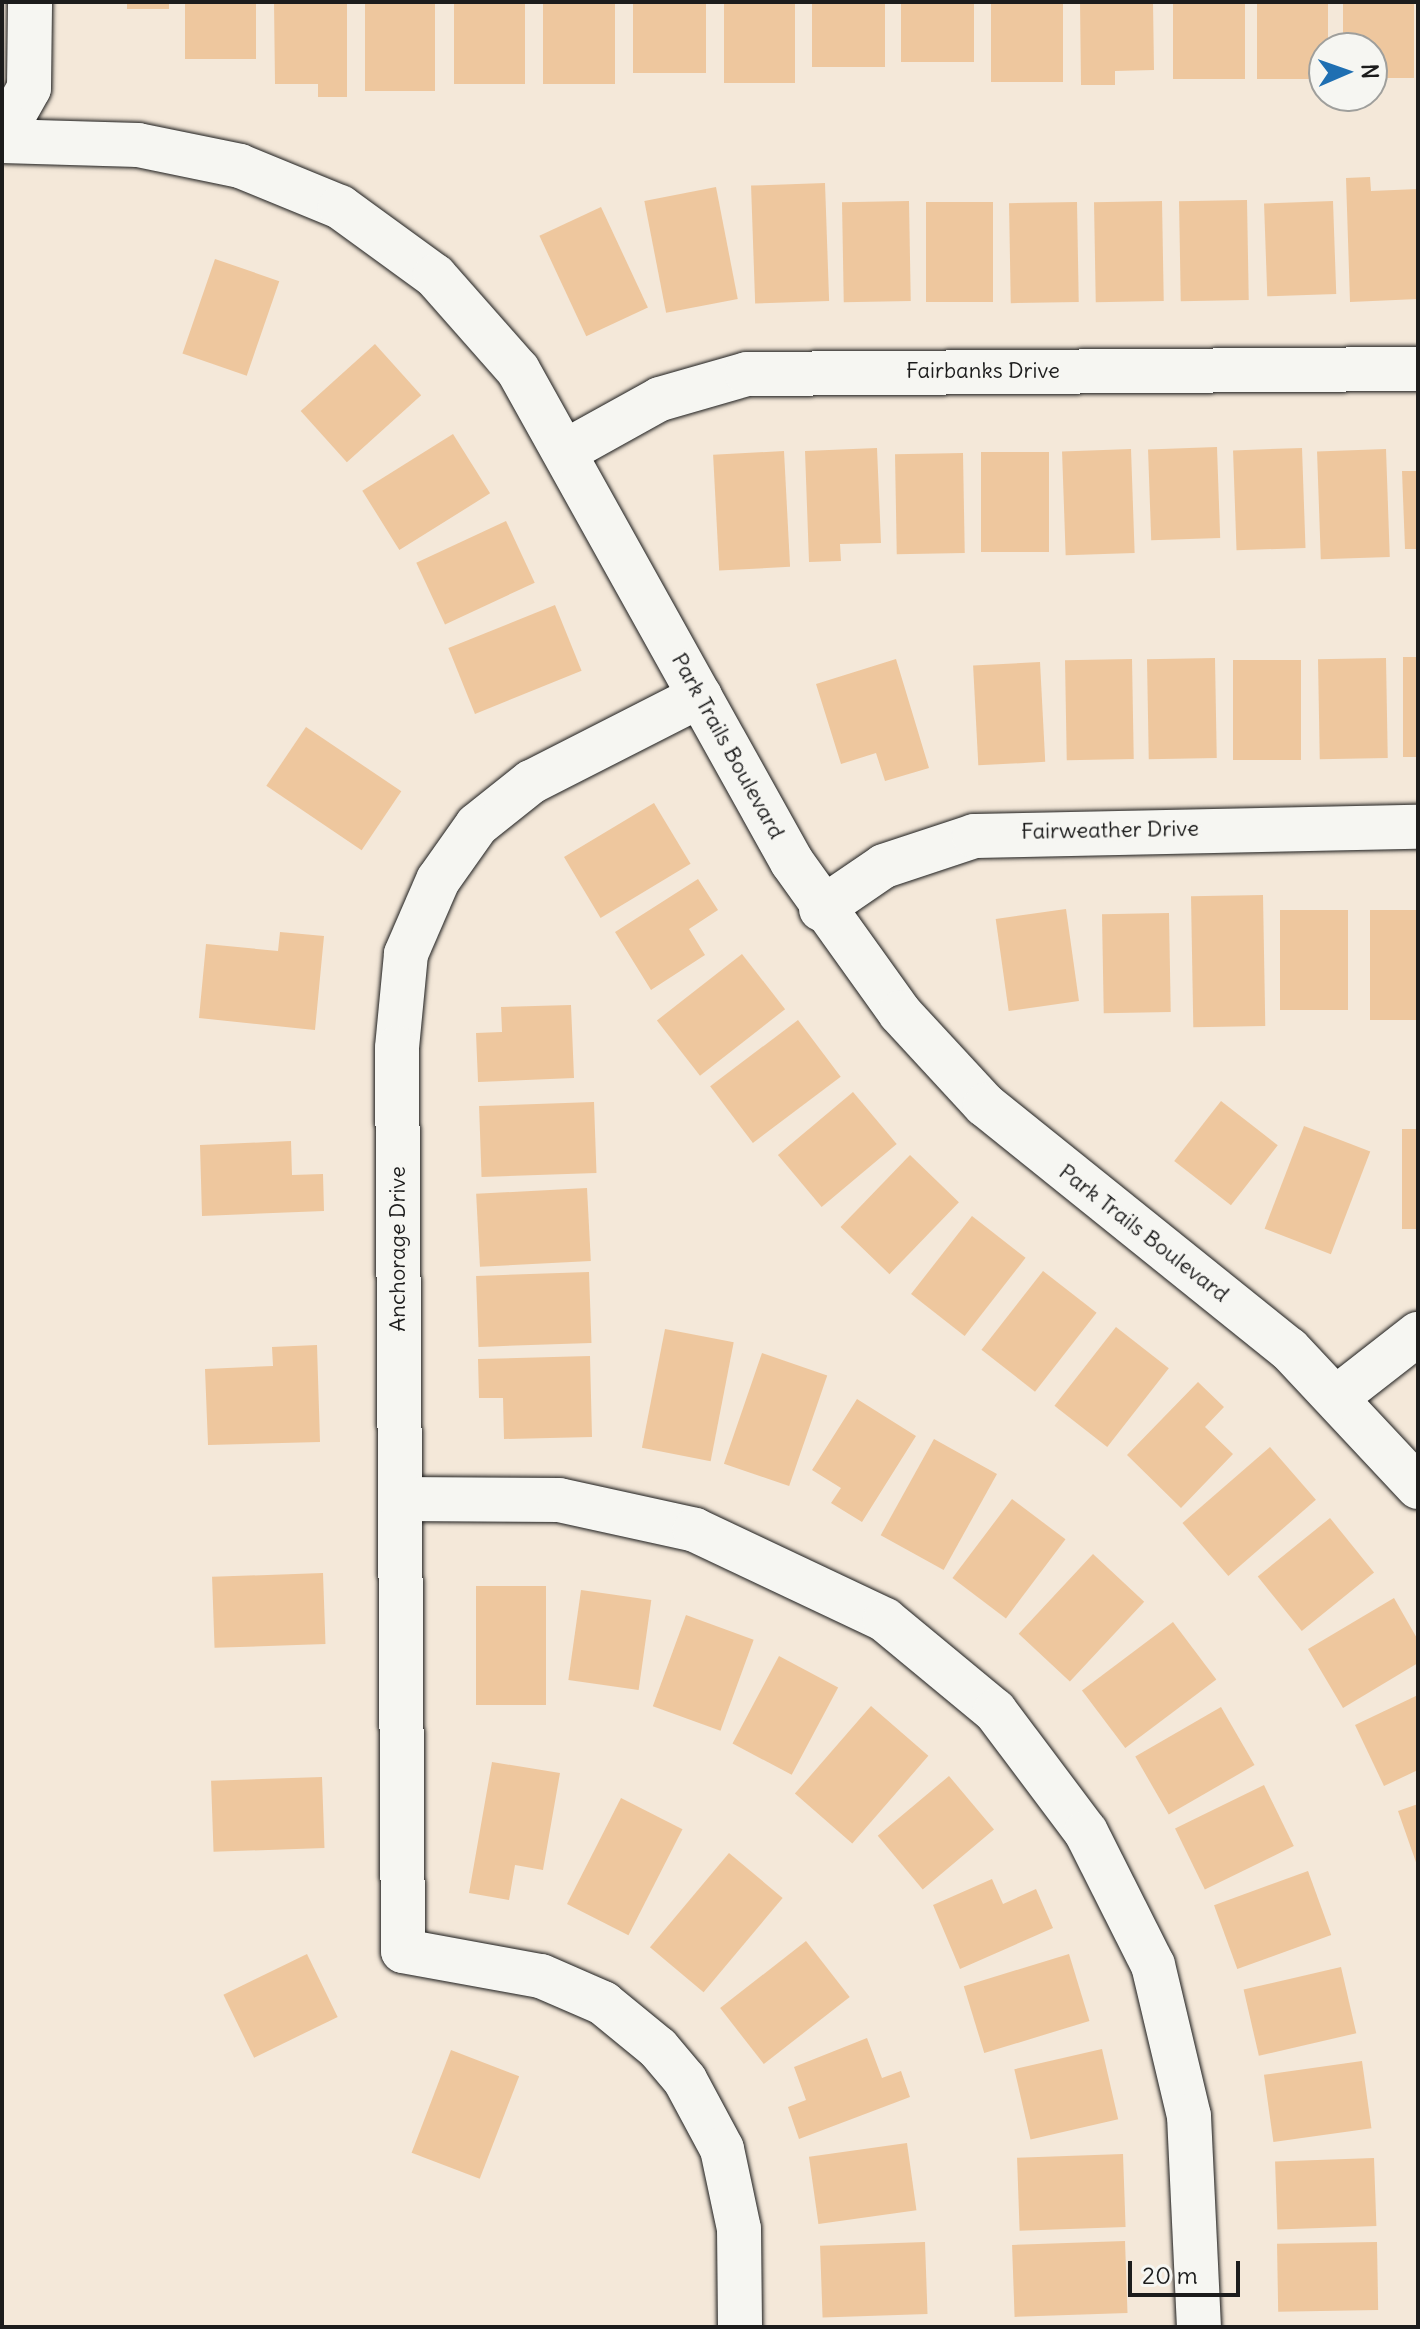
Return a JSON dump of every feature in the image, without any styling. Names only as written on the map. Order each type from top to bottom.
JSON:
[{"type":"street","points":[[2,139],[29,88],[30,2]]},
{"type":"street","name":"Park Trails Boulevard","points":[[2,139],[192,153],[340,207],[435,276],[478,319],[566,451],[821,909],[900,1013],[985,1105],[1244,1312],[1337,1397],[1418,1487]]},
{"type":"street","name":"Fairbanks Drive","points":[[566,451],[660,399],[747,374],[1418,369]]},
{"type":"street","name":"Anchorage Drive","points":[[700,696],[506,801],[455,853],[420,916],[406,954],[397,1048],[403,1951],[541,1976],[603,2003],[658,2048],[685,2080],[722,2149],[739,2229],[740,2327]]},
{"type":"street","name":"Fairweather Drive","points":[[821,909],[884,866],[974,836],[1418,827]]},
{"type":"street","points":[[1337,1397],[1418,1334]]},
{"type":"street","points":[[400,1499],[559,1500],[695,1530],[885,1620],[995,1711],[1086,1832],[1153,1965],[1189,2116],[1199,2327]]},
{"type":"building","points":[[127,2],[169,2],[169,9],[127,9]]},
{"type":"building","points":[[185,2],[256,2],[256,59],[185,59]]},
{"type":"building","points":[[274,2],[347,2],[347,97],[318,97],[318,84],[275,84]]},
{"type":"building","points":[[365,2],[435,2],[435,91],[365,91]]},
{"type":"building","points":[[454,2],[525,2],[525,84],[454,84]]},
{"type":"building","points":[[543,2],[615,2],[615,84],[543,84]]},
{"type":"building","points":[[633,2],[706,2],[706,73],[633,73]]},
{"type":"building","points":[[724,2],[795,2],[795,83],[724,83]]},
{"type":"building","points":[[812,2],[885,2],[885,67],[812,67]]},
{"type":"building","points":[[901,2],[974,2],[974,62],[901,62]]},
{"type":"building","points":[[991,2],[1063,2],[1063,82],[991,82]]},
{"type":"building","points":[[1080,2],[1153,2],[1154,70],[1115,71],[1115,85],[1081,85]]},
{"type":"building","points":[[1173,2],[1245,2],[1245,79],[1173,79]]},
{"type":"building","points":[[1257,2],[1328,2],[1328,32],[1308,32],[1308,79],[1257,79]]},
{"type":"building","points":[[1343,2],[1414,2],[1414,78],[1388,78],[1388,32],[1343,32]]},
{"type":"building","points":[[1370,177],[1371,191],[1418,189],[1418,299],[1350,302],[1346,178]]},
{"type":"building","points":[[825,183],[829,301],[755,304],[751,186]]},
{"type":"building","points":[[716,187],[738,299],[666,313],[644,201]]},
{"type":"building","points":[[1247,200],[1249,300],[1181,301],[1179,201]]},
{"type":"building","points":[[909,201],[911,301],[844,302],[842,202]]},
{"type":"building","points":[[1162,201],[1164,301],[1096,302],[1094,202]]},
{"type":"building","points":[[1333,201],[1336,294],[1267,296],[1264,203]]},
{"type":"building","points":[[926,202],[993,202],[993,302],[926,302]]},
{"type":"building","points":[[1077,202],[1079,302],[1011,303],[1009,203]]},
{"type":"building","points":[[601,207],[648,308],[586,336],[539,236]]},
{"type":"building","points":[[215,259],[279,281],[247,376],[182,354]]},
{"type":"building","points":[[375,344],[421,395],[347,462],[301,411]]},
{"type":"building","points":[[453,434],[490,493],[399,550],[362,491]]},
{"type":"building","points":[[1217,447],[1220,538],[1151,540],[1148,449]]},
{"type":"building","points":[[877,448],[881,543],[840,544],[841,561],[809,562],[805,451]]},
{"type":"building","points":[[1302,448],[1305,548],[1237,550],[1233,450]]},
{"type":"building","points":[[1131,449],[1135,553],[1066,555],[1062,451]]},
{"type":"building","points":[[1386,449],[1390,557],[1321,559],[1317,451]]},
{"type":"building","points":[[784,451],[790,567],[719,571],[713,455]]},
{"type":"building","points":[[981,452],[1049,452],[1049,552],[981,552]]},
{"type":"building","points":[[963,453],[965,553],[897,554],[895,454]]},
{"type":"building","points":[[1402,471],[1418,471],[1418,549],[1405,549]]},
{"type":"building","points":[[506,521],[535,583],[445,624],[416,563]]},
{"type":"building","points":[[555,605],[582,671],[475,714],[448,648]]},
{"type":"building","points":[[1403,657],[1418,657],[1418,757],[1403,757]]},
{"type":"building","points":[[1215,658],[1217,758],[1149,759],[1147,659]]},
{"type":"building","points":[[1386,658],[1388,758],[1320,759],[1318,659]]},
{"type":"building","points":[[896,659],[929,768],[885,781],[876,753],[841,764],[816,684]]},
{"type":"building","points":[[1132,659],[1134,759],[1067,760],[1065,660]]},
{"type":"building","points":[[1233,660],[1301,660],[1301,760],[1233,760]]},
{"type":"building","points":[[1040,662],[1045,762],[978,765],[973,666]]},
{"type":"building","points":[[306,727],[401,791],[362,850],[266,786]]},
{"type":"building","points":[[654,803],[691,864],[601,918],[564,857]]},
{"type":"building","points":[[698,879],[718,910],[689,929],[705,955],[651,990],[615,932]]},
{"type":"building","points":[[1263,895],[1265,1026],[1193,1027],[1191,896]]},
{"type":"building","points":[[1066,909],[1079,1001],[1009,1011],[996,919]]},
{"type":"building","points":[[1280,910],[1348,910],[1348,1010],[1280,1010]]},
{"type":"building","points":[[1370,910],[1418,910],[1418,1020],[1370,1020]]},
{"type":"building","points":[[1169,913],[1171,1012],[1104,1013],[1102,914]]},
{"type":"building","points":[[280,932],[324,936],[315,1030],[199,1018],[206,944],[278,951]]},
{"type":"building","points":[[742,954],[785,1009],[700,1076],[657,1020]]},
{"type":"building","points":[[571,1005],[574,1078],[478,1082],[476,1033],[502,1032],[501,1007]]},
{"type":"building","points":[[798,1020],[841,1077],[753,1143],[710,1086]]},
{"type":"building","points":[[853,1092],[897,1144],[822,1207],[778,1155]]},
{"type":"building","points":[[1221,1101],[1278,1145],[1231,1205],[1174,1161]]},
{"type":"building","points":[[594,1102],[596,1173],[482,1177],[479,1106]]},
{"type":"building","points":[[1304,1126],[1370,1151],[1331,1254],[1265,1229]]},
{"type":"building","points":[[1402,1129],[1418,1129],[1418,1229],[1402,1229]]},
{"type":"building","points":[[291,1141],[292,1175],[323,1174],[324,1211],[202,1216],[200,1145]]},
{"type":"building","points":[[910,1155],[959,1202],[889,1274],[841,1227]]},
{"type":"building","points":[[587,1188],[591,1261],[480,1267],[476,1194]]},
{"type":"building","points":[[972,1216],[1026,1258],[965,1336],[911,1294]]},
{"type":"building","points":[[1043,1271],[1097,1313],[1035,1392],[981,1350]]},
{"type":"building","points":[[589,1272],[591,1343],[479,1347],[476,1276]]},
{"type":"building","points":[[1116,1327],[1169,1368],[1107,1447],[1054,1406]]},
{"type":"building","points":[[665,1329],[734,1342],[711,1461],[642,1448]]},
{"type":"building","points":[[317,1345],[320,1442],[208,1445],[205,1369],[273,1366],[272,1347]]},
{"type":"building","points":[[762,1353],[827,1375],[789,1486],[724,1464]]},
{"type":"building","points":[[590,1356],[592,1437],[504,1439],[503,1398],[479,1398],[478,1359]]},
{"type":"building","points":[[1198,1382],[1224,1407],[1205,1427],[1233,1454],[1181,1508],[1127,1455]]},
{"type":"building","points":[[857,1399],[916,1436],[862,1522],[831,1503],[841,1488],[812,1470]]},
{"type":"building","points":[[934,1439],[997,1474],[944,1570],[881,1535]]},
{"type":"building","points":[[1270,1447],[1316,1500],[1228,1576],[1182,1523]]},
{"type":"building","points":[[1012,1499],[1066,1539],[1006,1618],[952,1578]]},
{"type":"building","points":[[1330,1518],[1374,1572],[1302,1631],[1258,1577]]},
{"type":"building","points":[[1093,1554],[1144,1602],[1070,1681],[1019,1634]]},
{"type":"building","points":[[323,1573],[325,1644],[215,1648],[212,1577]]},
{"type":"building","points":[[476,1586],[546,1586],[546,1705],[476,1705]]},
{"type":"building","points":[[581,1590],[651,1600],[639,1690],[568,1680]]},
{"type":"building","points":[[1394,1598],[1418,1640],[1418,1663],[1343,1708],[1308,1649]]},
{"type":"building","points":[[686,1615],[754,1640],[720,1731],[653,1706]]},
{"type":"building","points":[[1173,1622],[1216,1680],[1125,1748],[1082,1691]]},
{"type":"building","points":[[779,1656],[838,1687],[792,1775],[733,1743]]},
{"type":"building","points":[[1418,1695],[1418,1770],[1384,1786],[1355,1725]]},
{"type":"building","points":[[871,1706],[928,1756],[852,1843],[795,1794]]},
{"type":"building","points":[[1221,1707],[1254,1765],[1169,1815],[1135,1756]]},
{"type":"building","points":[[492,1762],[560,1773],[543,1870],[515,1865],[509,1900],[469,1893]]},
{"type":"building","points":[[949,1776],[994,1830],[923,1889],[878,1836]]},
{"type":"building","points":[[322,1777],[324,1848],[214,1852],[211,1781]]},
{"type":"building","points":[[1264,1785],[1294,1846],[1205,1890],[1175,1828]]},
{"type":"building","points":[[621,1798],[682,1829],[628,1935],[567,1904]]},
{"type":"building","points":[[1418,1804],[1418,1868],[1398,1811]]},
{"type":"building","points":[[729,1853],[783,1898],[704,1992],[650,1947]]},
{"type":"building","points":[[1308,1871],[1331,1935],[1237,1969],[1214,1905]]},
{"type":"building","points":[[992,1879],[1003,1904],[1036,1889],[1053,1928],[960,1969],[933,1905]]},
{"type":"building","points":[[806,1941],[850,1997],[764,2064],[720,2008]]},
{"type":"building","points":[[307,1954],[338,2017],[254,2058],[223,1995]]},
{"type":"building","points":[[1069,1954],[1089,2021],[984,2053],[964,1986]]},
{"type":"building","points":[[1341,1967],[1356,2033],[1259,2056],[1244,1989]]},
{"type":"building","points":[[867,2038],[882,2078],[901,2071],[910,2097],[799,2139],[788,2107],[806,2100],[794,2067]]},
{"type":"building","points":[[1102,2049],[1118,2119],[1031,2139],[1014,2069]]},
{"type":"building","points":[[451,2050],[519,2076],[480,2179],[412,2153]]},
{"type":"building","points":[[1362,2061],[1371,2128],[1273,2142],[1264,2075]]},
{"type":"building","points":[[907,2143],[916,2210],[818,2224],[809,2157]]},
{"type":"building","points":[[1123,2154],[1126,2227],[1020,2231],[1017,2158]]},
{"type":"building","points":[[1374,2158],[1376,2226],[1277,2229],[1275,2161]]},
{"type":"building","points":[[1125,2241],[1128,2313],[1015,2317],[1012,2245]]},
{"type":"building","points":[[925,2242],[928,2314],[823,2318],[820,2246]]},
{"type":"building","points":[[1377,2242],[1378,2310],[1278,2312],[1277,2244]]}]
